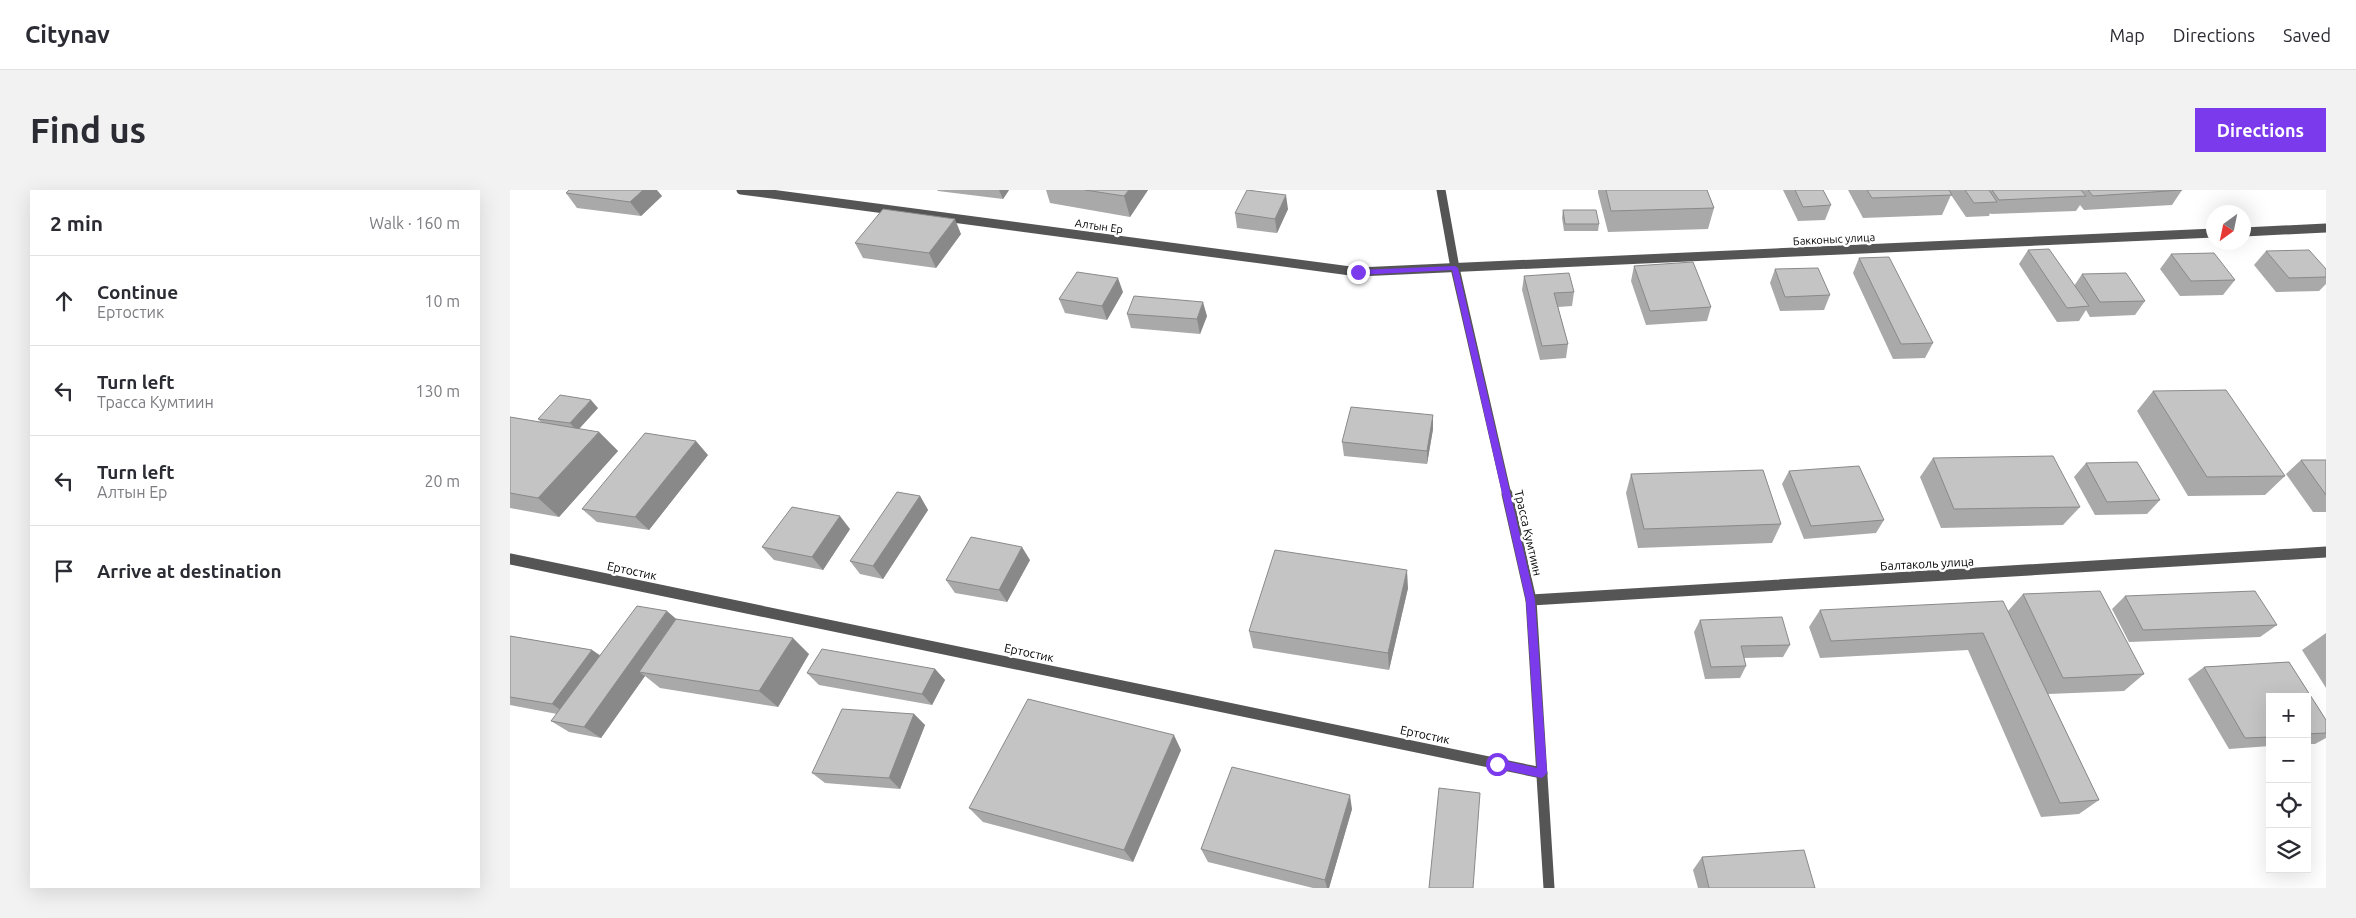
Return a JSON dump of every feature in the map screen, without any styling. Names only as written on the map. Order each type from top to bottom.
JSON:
[{"type":"street","name":"Алтын Ер","points":[[741,190],[1358,272],[1455,268]]},
{"type":"street","name":"Трасса Кумтиин","points":[[1440,190],[1455,268],[1530,600],[1549,888]]},
{"type":"street","points":[[2251,232],[2326,228]]},
{"type":"street","name":"Бакконыс улица","points":[[1455,268],[2206,233]]},
{"type":"street","name":"Балтаколь улица","points":[[1530,600],[2326,552]]},
{"type":"street","name":"Ертостик","points":[[510,559],[1542,773]]},
{"type":"building","points":[[569,190],[643,190],[630,202],[566,193]]},
{"type":"building","points":[[1085,190],[1129,190],[1124,196]]},
{"type":"building","points":[[1247,190],[1286,195],[1275,219],[1235,213]]},
{"type":"building","points":[[1606,190],[1707,190],[1714,208],[1611,211]]},
{"type":"building","points":[[1795,190],[1823,190],[1831,205],[1803,207]]},
{"type":"building","points":[[1867,190],[1949,190],[1952,195],[1872,198]]},
{"type":"building","points":[[1965,190],[1989,190],[1997,202],[1974,203]]},
{"type":"building","points":[[1992,190],[2081,190],[2086,196],[1999,200]]},
{"type":"building","points":[[2088,190],[2182,190],[2093,196]]},
{"type":"building","points":[[883,209],[955,219],[929,253],[855,243]]},
{"type":"building","points":[[1563,210],[1596,210],[1599,224],[1565,224]]},
{"type":"building","points":[[2049,249],[2089,306],[2067,308],[2028,250]]},
{"type":"building","points":[[2309,250],[2326,269],[2326,277],[2289,278],[2266,251]]},
{"type":"building","points":[[2214,253],[2235,280],[2191,281],[2171,254]]},
{"type":"building","points":[[1889,257],[1933,343],[1901,344],[1859,258]]},
{"type":"building","points":[[1693,262],[1711,307],[1650,311],[1634,266]]},
{"type":"building","points":[[1818,268],[1830,295],[1785,297],[1775,269]]},
{"type":"building","points":[[1077,272],[1118,278],[1102,306],[1059,299]]},
{"type":"building","points":[[1569,273],[1574,292],[1554,293],[1568,344],[1542,346],[1524,276]]},
{"type":"building","points":[[2126,273],[2145,301],[2100,302],[2082,274]]},
{"type":"building","points":[[1134,296],[1203,302],[1197,319],[1127,314]]},
{"type":"building","points":[[2226,390],[2285,476],[2207,477],[2153,391]]},
{"type":"building","points":[[560,395],[591,400],[570,423],[538,419]]},
{"type":"building","points":[[1351,407],[1433,415],[1427,451],[1342,442]]},
{"type":"building","points":[[510,417],[599,432],[538,498],[510,493]]},
{"type":"building","points":[[645,433],[696,441],[635,517],[582,509]]},
{"type":"building","points":[[2053,456],[2080,507],[1954,509],[1933,458]]},
{"type":"building","points":[[2301,460],[2326,460],[2326,495]]},
{"type":"building","points":[[2137,462],[2160,500],[2107,502],[2086,463]]},
{"type":"building","points":[[1859,466],[1884,520],[1811,526],[1789,471]]},
{"type":"building","points":[[1763,470],[1781,524],[1644,529],[1631,474]]},
{"type":"building","points":[[897,492],[920,496],[873,566],[850,561]]},
{"type":"building","points":[[792,507],[840,516],[812,557],[762,547]]},
{"type":"building","points":[[971,537],[1022,547],[999,590],[946,580]]},
{"type":"building","points":[[1275,550],[1407,570],[1388,653],[1249,631]]},
{"type":"building","points":[[2100,591],[2144,674],[2063,678],[2023,594]]},
{"type":"building","points":[[2255,591],[2277,625],[2143,630],[2125,596]]},
{"type":"building","points":[[2003,601],[2099,800],[2060,803],[1983,633],[1831,641],[1820,610]]},
{"type":"building","points":[[637,606],[667,611],[584,727],[551,721]]},
{"type":"building","points":[[1782,617],[1790,645],[1741,646],[1746,666],[1711,667],[1700,620]]},
{"type":"building","points":[[676,619],[793,638],[759,691],[639,672]]},
{"type":"building","points":[[510,636],[592,650],[552,704],[510,697]]},
{"type":"building","points":[[822,649],[935,669],[922,694],[807,673]]},
{"type":"building","points":[[2289,662],[2309,693],[2266,693],[2266,737],[2245,738],[2204,667]]},
{"type":"building","points":[[2311,696],[2326,720],[2326,733],[2311,734]]},
{"type":"building","points":[[1028,699],[1174,735],[1124,850],[969,808]]},
{"type":"building","points":[[842,709],[914,714],[889,778],[812,773]]},
{"type":"building","points":[[1232,767],[1350,795],[1325,880],[1201,849]]},
{"type":"building","points":[[1439,788],[1480,793],[1473,888],[1429,888]]},
{"type":"building","points":[[1804,850],[1815,888],[1709,888],[1702,857]]},
{"type":"route","points":[[1358,272],[1455,268],[1530,600],[1542,773],[1497,764]]}]
